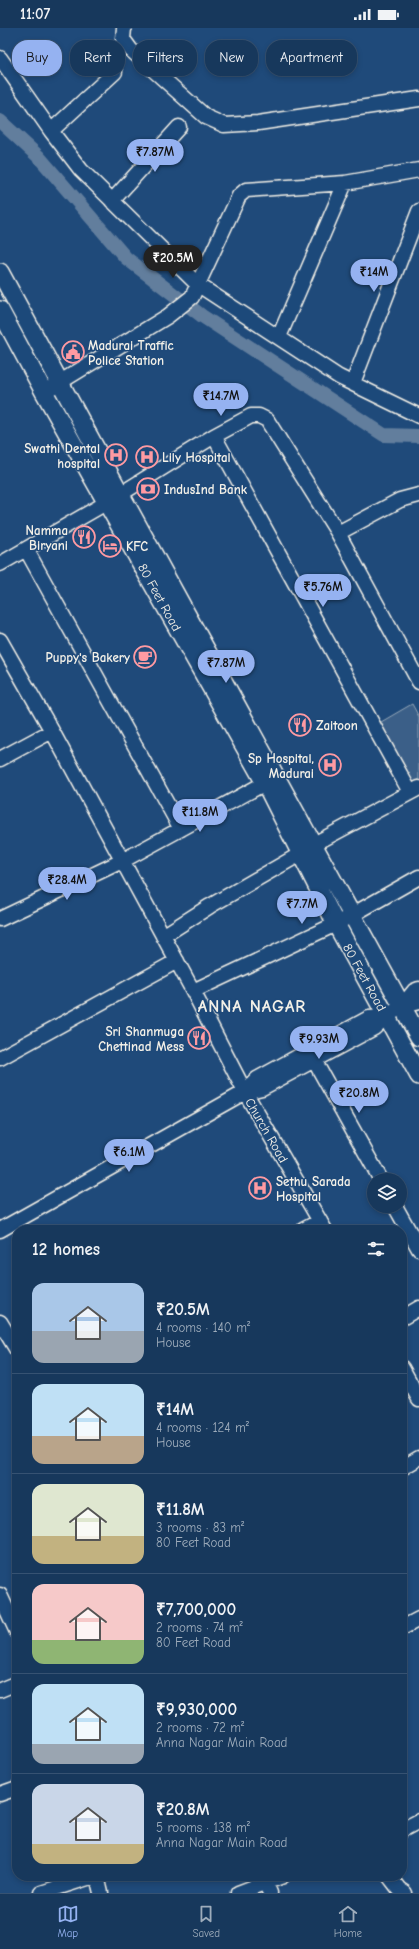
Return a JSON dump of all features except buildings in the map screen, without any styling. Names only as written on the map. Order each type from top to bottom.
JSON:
[{"type":"main road","name":"80 Feet Road","points":[[0,272],[59,382],[113,498],[265,783],[351,916],[419,1037]]},
{"type":"main road","name":"80 Feet Road","points":[[0,310],[44,392],[113,498],[308,849],[336,924],[419,1076]]},
{"type":"street","points":[[124,28],[124,39],[131,50],[206,117],[224,125],[258,123],[419,99]]},
{"type":"street","points":[[0,58],[51,131],[81,170],[195,290],[279,337],[339,377],[419,416]]},
{"type":"street","points":[[51,131],[111,76]]},
{"type":"street","points":[[112,201],[179,128]]},
{"type":"street","points":[[44,392],[168,316],[195,290],[239,196],[246,190],[345,183],[419,170]]},
{"type":"street","points":[[279,337],[345,183]]},
{"type":"street","points":[[353,383],[419,212]]},
{"type":"street","points":[[0,564],[113,498],[214,436],[251,416],[259,416],[266,420],[338,533],[419,682]]},
{"type":"street","points":[[163,936],[210,906],[414,790],[214,436]]},
{"type":"street","points":[[338,533],[400,500],[419,495]]},
{"type":"street","points":[[26,549],[181,829]]},
{"type":"street","name":"Church Road","points":[[0,640],[52,731],[177,961],[245,1092],[322,1225]]},
{"type":"street","points":[[0,759],[52,731]]},
{"type":"street","points":[[0,919],[122,861],[265,783]]},
{"type":"street","points":[[193,991],[336,924],[419,877]]},
{"type":"street","points":[[0,1058],[177,961]]},
{"type":"street","points":[[0,1230],[245,1092],[262,1088],[374,1028],[386,1016],[402,1006],[414,992],[419,989]]},
{"type":"street","points":[[402,1006],[419,1002]]},
{"type":"street","points":[[245,1092],[257,1079],[369,1018],[386,1016]]},
{"type":"street","points":[[314,1060],[377,1173]]},
{"type":"street","points":[[399,1213],[406,1225]]},
{"type":"street","points":[[407,1228],[419,1249]]},
{"type":"street","points":[[407,1315],[419,1308]]},
{"type":"street","points":[[0,1322],[12,1342]]},
{"type":"street","points":[[407,1377],[419,1399]]},
{"type":"street","points":[[407,1465],[419,1458]]},
{"type":"street","points":[[0,1595],[12,1621]]},
{"type":"street","points":[[407,1625],[419,1619]]},
{"type":"street","points":[[0,1690],[12,1685]]},
{"type":"street","points":[[0,1794],[12,1790]]},
{"type":"street","points":[[407,1827],[419,1821]]},
{"type":"street","points":[[41,1893],[80,1881]]},
{"type":"street","points":[[97,1881],[101,1893]]},
{"type":"street","points":[[238,1893],[267,1888],[276,1881]]},
{"type":"street","points":[[393,1881],[399,1889],[405,1893]]},
{"type":"shaded area","points":[[412,704],[419,717],[419,783],[403,791],[369,729]]},
{"type":"waterway","points":[[0,121],[39,157],[126,258],[202,316],[384,435],[419,436]]},
{"type":"place","name":"Madurai Traffic Police Station","points":[[73,352]]},
{"type":"place","name":"Swathi Dental hospital","points":[[116,455]]},
{"type":"place","name":"Lily Hospital","points":[[147,457]]},
{"type":"place","name":"IndusInd Bank","points":[[148,489]]},
{"type":"place","name":"Namma Biryani","points":[[84,537]]},
{"type":"place","name":"KFC","points":[[110,546]]},
{"type":"place","name":"Puppy's Bakery","points":[[145,657]]},
{"type":"place","name":"Zaitoon","points":[[300,725]]},
{"type":"place","name":"Sp Hospital, Madurai","points":[[330,765]]},
{"type":"place","name":"Sri Shanmuga Chettinad Mess","points":[[199,1038]]},
{"type":"place","name":"Sethu Sarada Hospital","points":[[260,1188]]},
{"type":"district","name":"ANNA NAGAR","points":[[252,1006]]}]
